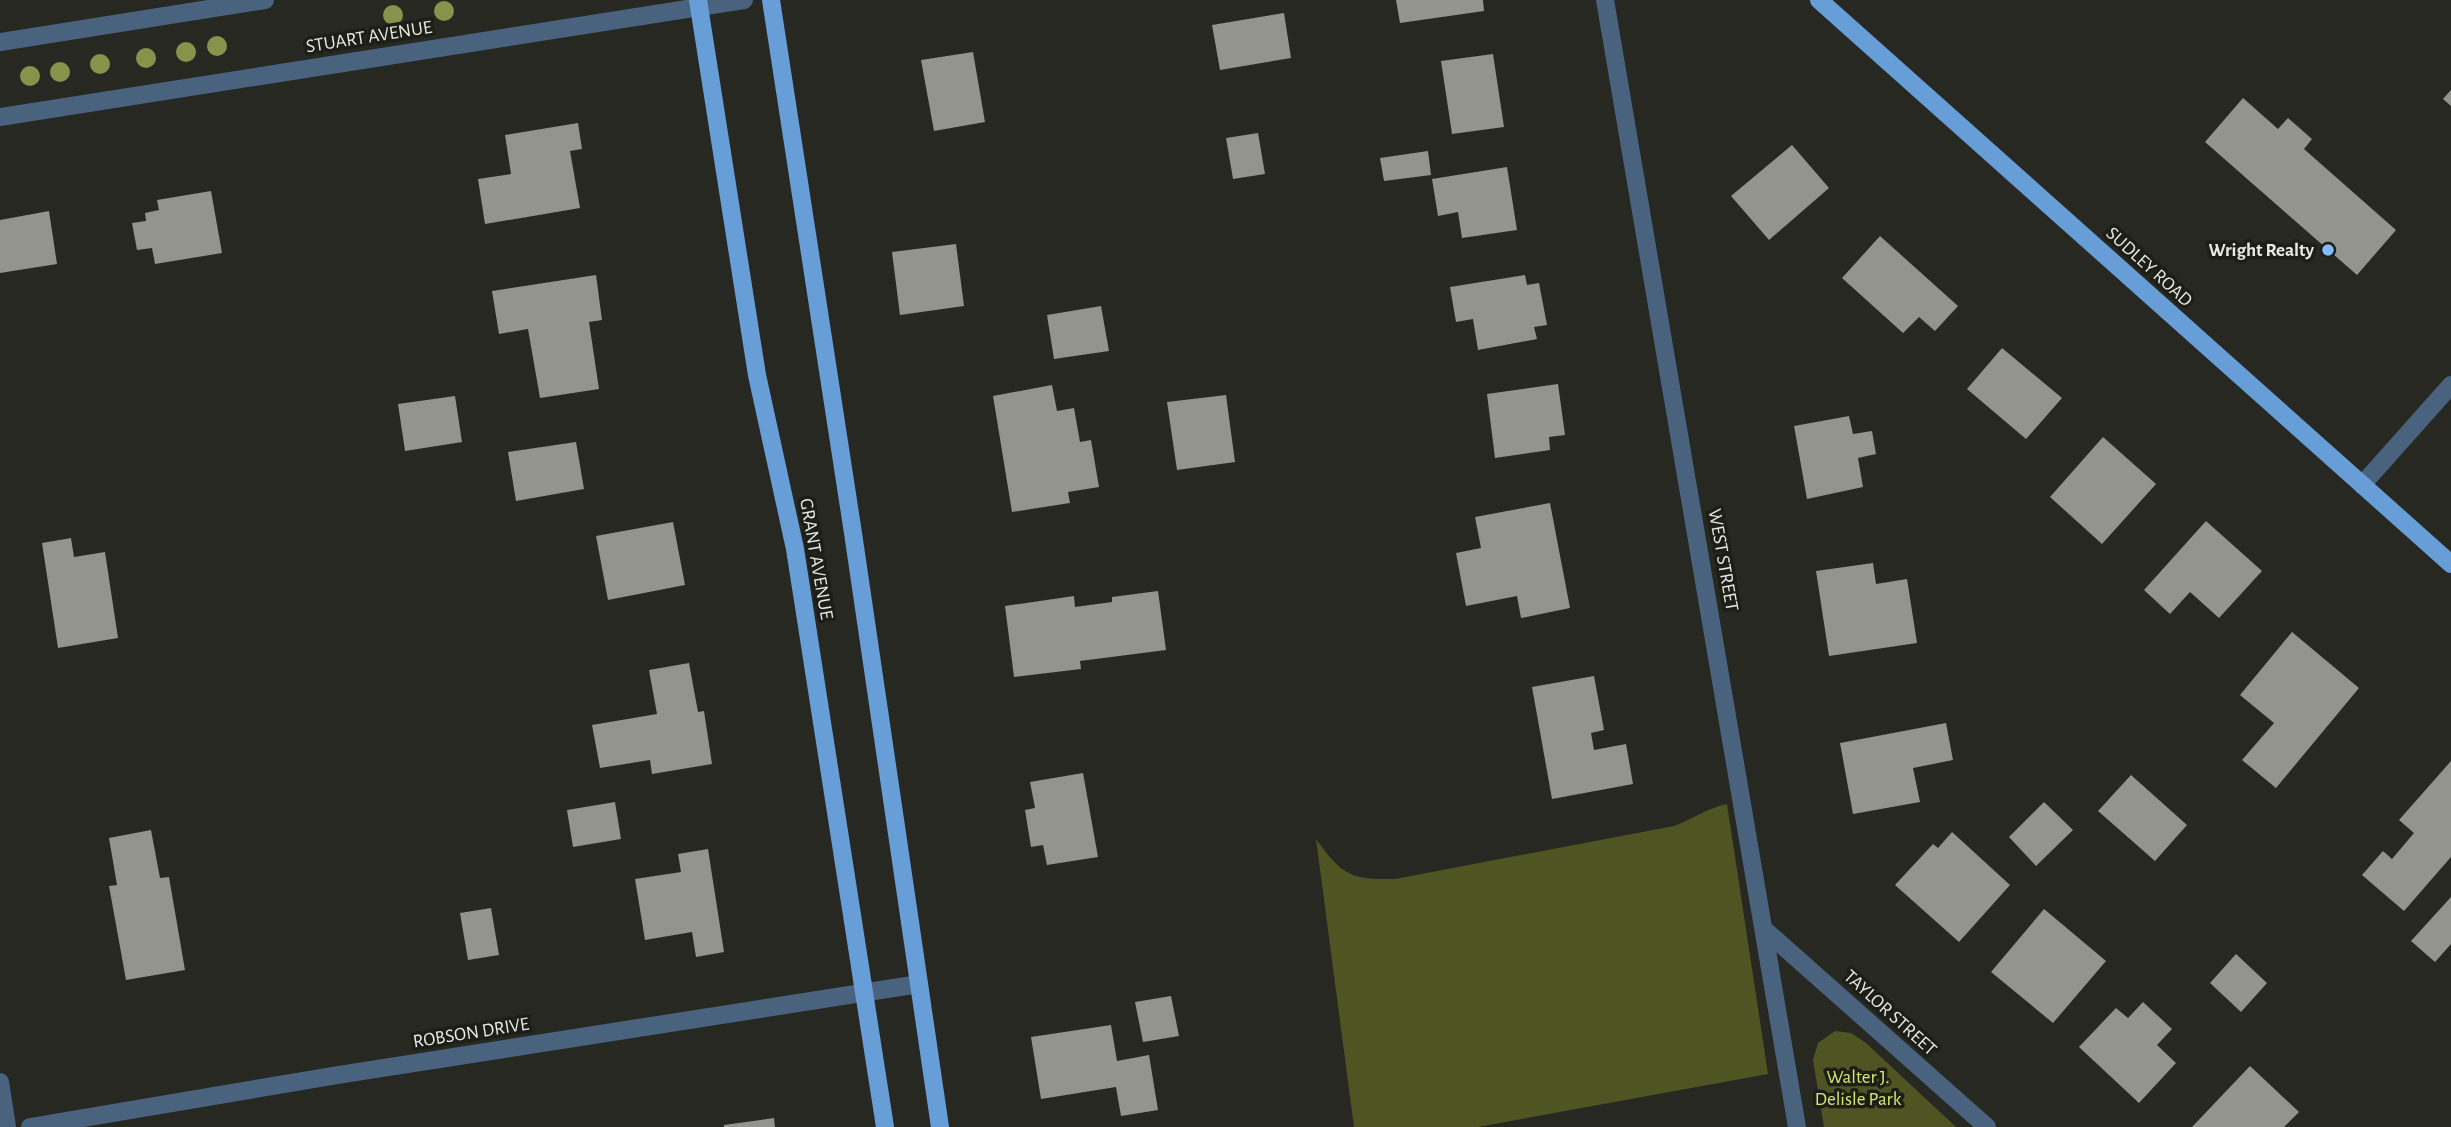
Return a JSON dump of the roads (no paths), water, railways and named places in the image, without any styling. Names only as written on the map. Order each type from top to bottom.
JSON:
[{"type":"main road","name":"GRANT AVENUE","points":[[771,0],[940,1127]]},
{"type":"main road","name":"SUDLEY ROAD","points":[[1819,0],[2451,564]]},
{"type":"main road","name":"GRANT AVENUE","points":[[699,3],[757,375],[795,550],[885,1127]]},
{"type":"street","points":[[0,42],[265,0]]},
{"type":"street","name":"STUART AVENUE","points":[[0,117],[699,3],[744,0]]},
{"type":"street","name":"WEST STREET","points":[[1605,0],[1766,931],[1797,1127]]},
{"type":"street","points":[[2362,485],[2451,386]]},
{"type":"street","name":"TAYLOR STREET","points":[[1766,931],[1987,1127]]},
{"type":"street","name":"ROBSON DRIVE","points":[[30,1127],[338,1075],[919,984]]},
{"type":"street","points":[[0,1082],[7,1127]]},
{"type":"place","name":"Wright Realty","points":[[2328,250]]},
{"type":"park label","name":"Walter J. Delisle Park","points":[[1858,1088]]}]
